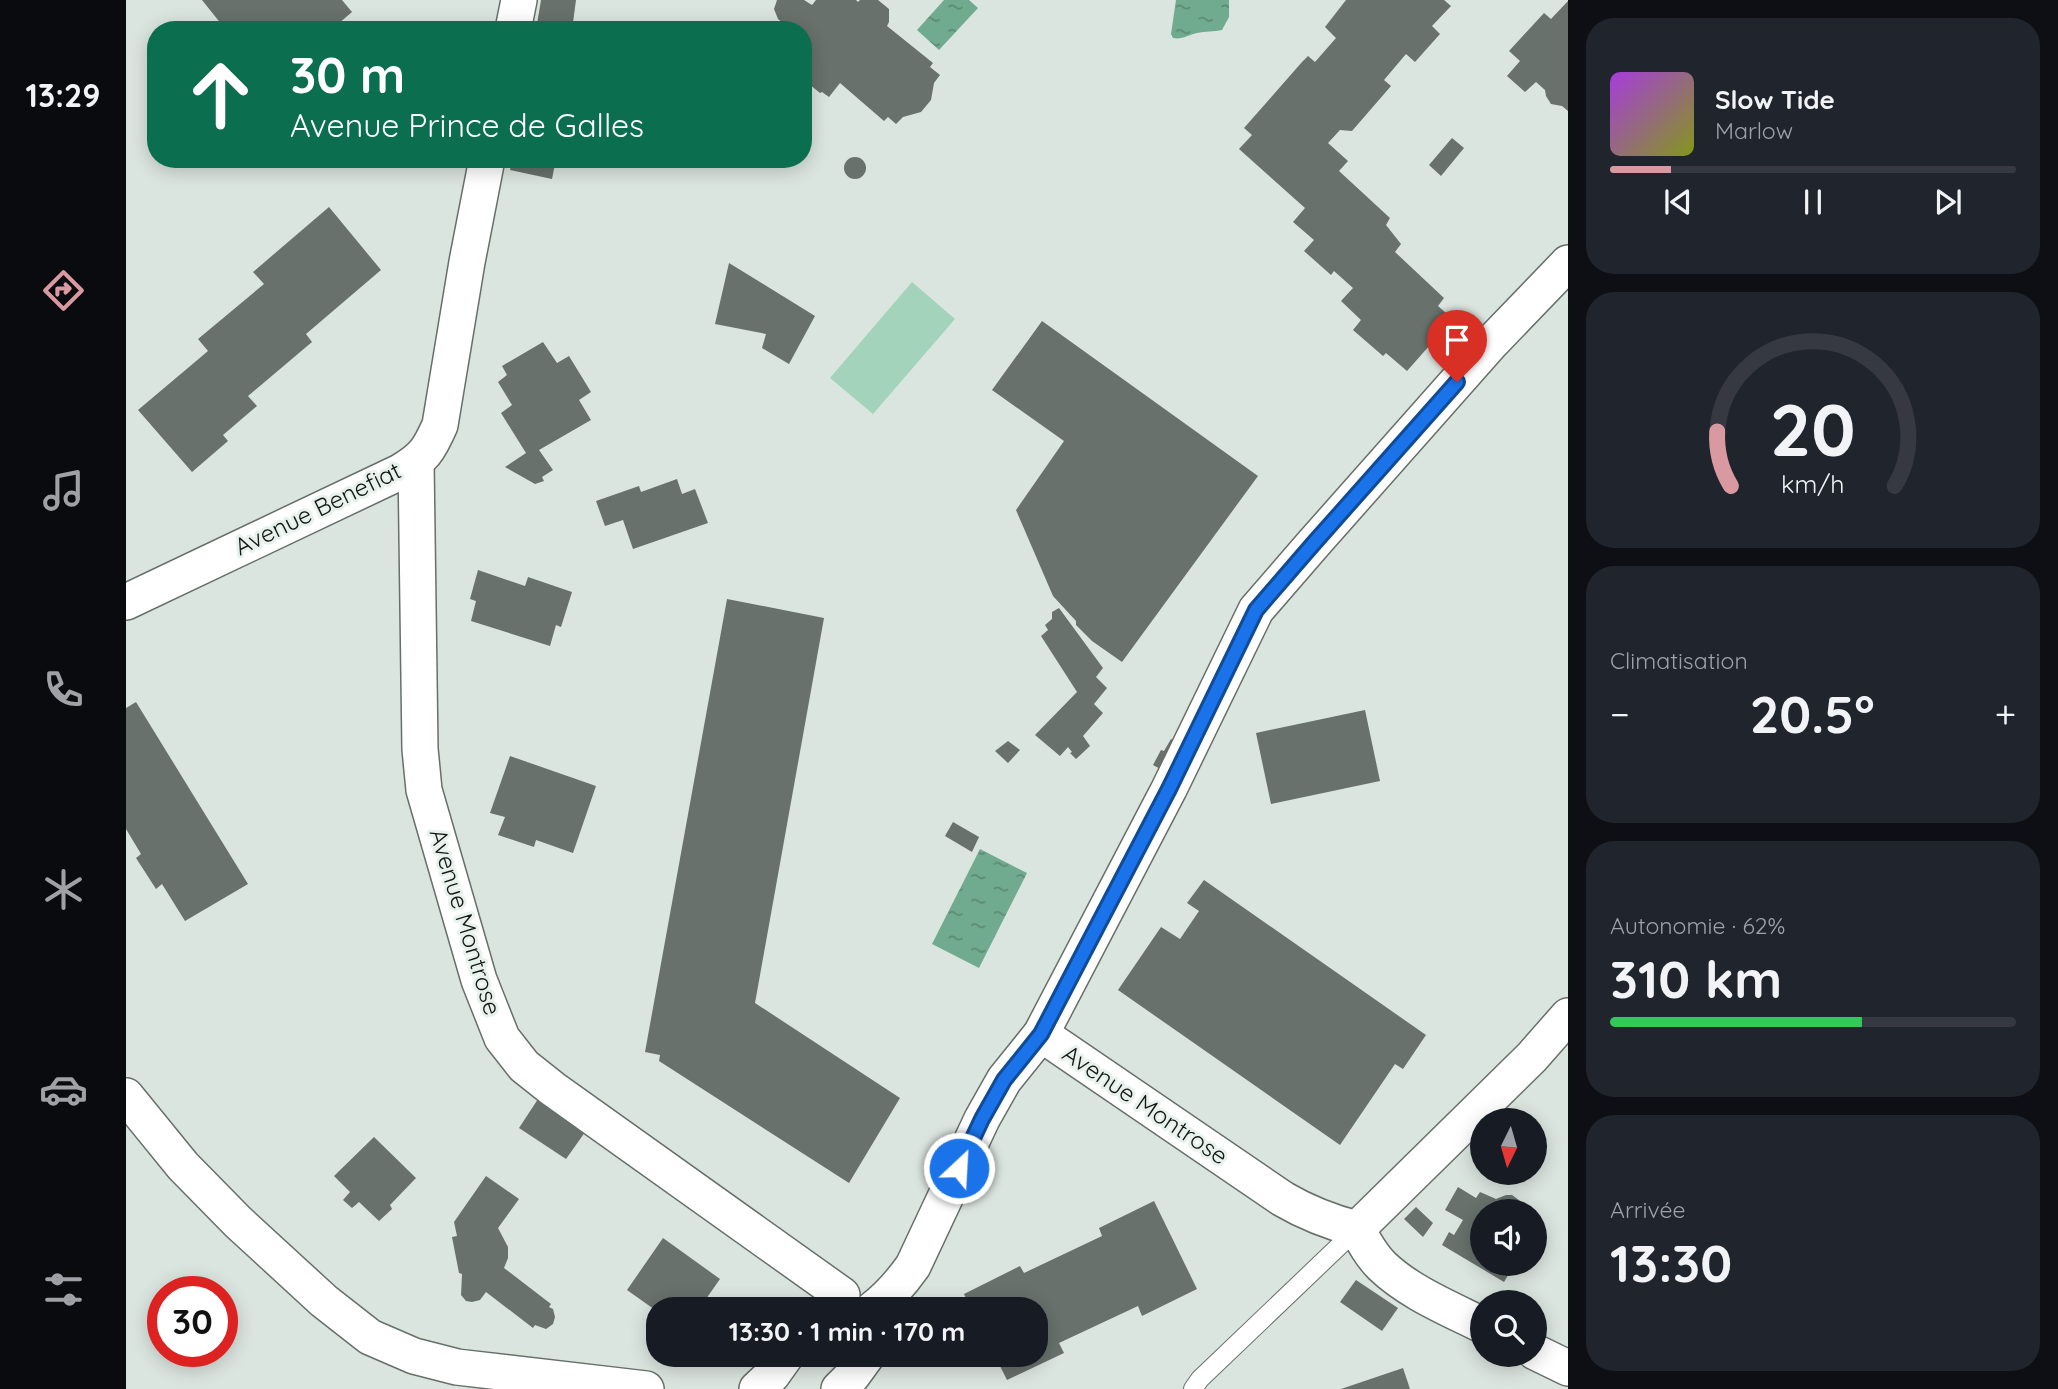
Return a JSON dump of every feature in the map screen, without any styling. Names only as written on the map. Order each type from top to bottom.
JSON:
[{"type":"street","points":[[515,21],[519,0]]},
{"type":"street","name":"Avenue Benefiat","points":[[126,602],[416,462],[431,446],[440,425],[485,168]]},
{"type":"street","points":[[1041,1034],[1169,789],[1256,610],[1492,342],[1568,262]]},
{"type":"street","name":"Avenue Montrose","points":[[416,462],[420,749],[424,790],[478,980],[502,1038],[524,1066],[553,1089],[837,1297]]},
{"type":"street","points":[[1470,1319],[1405,1284],[1381,1265],[1367,1248],[1357,1228],[1532,1057],[1568,1016]]},
{"type":"street","name":"Avenue Montrose","points":[[870,1297],[900,1284],[913,1266],[982,1119],[1004,1080],[1041,1034],[1283,1199],[1319,1217],[1357,1228]]},
{"type":"street","points":[[126,1097],[183,1166],[239,1222],[324,1301],[370,1337],[414,1356],[457,1367],[646,1389]]},
{"type":"street","points":[[1547,1357],[1568,1367]]},
{"type":"street","points":[[757,1389],[778,1367]]},
{"type":"street","points":[[839,1389],[859,1367]]},
{"type":"lane","points":[[1193,1389],[1200,1379],[1357,1228]]},
{"type":"shaded area","points":[[912,282],[955,319],[873,414],[830,378]]},
{"type":"water","points":[[944,0],[969,0],[978,8],[939,50],[917,30]]},
{"type":"water","points":[[1176,0],[1229,0],[1229,17],[1222,30],[1173,38],[1171,34]]},
{"type":"water","points":[[980,849],[1027,873],[979,968],[932,944]]},
{"type":"building","points":[[202,0],[342,0],[352,12],[342,21],[219,21]]},
{"type":"building","points":[[541,0],[576,0],[573,21],[538,21]]},
{"type":"building","points":[[777,0],[804,0],[812,5],[816,0],[878,0],[889,9],[887,26],[933,63],[930,67],[940,75],[934,83],[931,100],[921,112],[903,117],[896,124],[888,117],[884,121],[840,83],[829,97],[820,93],[812,86],[812,21],[780,21],[774,9]]},
{"type":"building","points":[[1346,0],[1444,0],[1451,6],[1432,26],[1440,34],[1415,62],[1406,54],[1384,80],[1391,86],[1352,131],[1340,130],[1328,143],[1348,161],[1339,171],[1390,218],[1386,225],[1401,244],[1395,252],[1444,298],[1438,306],[1453,319],[1407,371],[1386,353],[1383,356],[1353,330],[1361,320],[1341,301],[1353,288],[1334,271],[1331,275],[1304,251],[1314,240],[1293,222],[1305,208],[1239,149],[1252,135],[1244,128],[1308,56],[1315,62],[1336,38],[1325,27]]},
{"type":"building","points":[[1568,1],[1568,111],[1562,106],[1551,104],[1545,90],[1536,82],[1525,92],[1507,76],[1520,61],[1509,51],[1544,13],[1551,19]]},
{"type":"building","points":[[1452,138],[1464,148],[1441,176],[1429,165]]},
{"type":"building","points":[[855,157],[865,164],[866,168],[859,178],[855,179],[845,172],[844,168],[851,158]]},
{"type":"building","points":[[510,168],[554,168],[552,179]]},
{"type":"building","points":[[329,207],[381,270],[306,334],[312,342],[248,396],[257,406],[223,435],[228,441],[192,472],[138,410],[208,351],[198,339],[264,284],[253,272]]},
{"type":"building","points":[[729,263],[815,316],[789,364],[762,348],[766,334],[715,324]]},
{"type":"building","points":[[1042,321],[1258,476],[1122,662],[1092,641],[1053,596],[1016,510],[1064,441],[992,390]]},
{"type":"building","points":[[543,342],[557,363],[569,356],[591,392],[579,400],[591,420],[539,450],[553,470],[542,477],[544,481],[535,484],[505,467],[526,453],[501,413],[512,405],[498,382],[507,375],[502,366]]},
{"type":"building","points":[[677,479],[682,494],[695,489],[708,523],[633,549],[623,520],[605,526],[596,501],[639,486],[641,492]]},
{"type":"building","points":[[478,570],[525,586],[528,577],[572,592],[561,627],[556,625],[550,646],[471,621],[476,601],[470,599]]},
{"type":"building","points":[[727,599],[824,618],[755,1003],[900,1098],[849,1183],[659,1061],[660,1055],[645,1052]]},
{"type":"building","points":[[1059,608],[1103,668],[1096,677],[1107,688],[1094,704],[1103,713],[1083,736],[1090,746],[1076,759],[1068,747],[1060,756],[1035,735],[1077,692],[1041,636],[1048,630],[1045,625],[1052,619],[1052,612]]},
{"type":"building","points":[[136,702],[248,884],[185,921],[162,884],[156,889],[136,858],[141,854],[126,829],[126,708]]},
{"type":"building","points":[[1365,710],[1380,781],[1271,804],[1256,733]]},
{"type":"building","points":[[1171,739],[1178,743],[1164,771],[1153,765]]},
{"type":"building","points":[[1008,741],[1020,750],[1008,763],[995,751]]},
{"type":"building","points":[[510,756],[596,786],[573,853],[536,840],[534,847],[498,835],[505,817],[490,813]]},
{"type":"building","points":[[953,822],[979,837],[972,852],[945,836]]},
{"type":"building","points":[[1204,880],[1426,1035],[1403,1069],[1395,1064],[1340,1145],[1118,990],[1161,927],[1180,939],[1199,911],[1187,903]]},
{"type":"building","points":[[540,1096],[588,1128],[566,1159],[519,1128]]},
{"type":"building","points":[[374,1137],[416,1178],[379,1221],[359,1202],[352,1208],[343,1200],[350,1192],[334,1176]]},
{"type":"building","points":[[486,1176],[519,1199],[498,1228],[508,1247],[504,1268],[551,1304],[549,1307],[553,1309],[555,1317],[553,1324],[546,1329],[535,1325],[533,1328],[486,1292],[480,1300],[472,1302],[466,1301],[461,1295],[462,1274],[459,1273],[452,1237],[457,1236],[454,1222]]},
{"type":"building","points":[[1458,1187],[1476,1198],[1480,1192],[1496,1199],[1470,1199],[1470,1262],[1442,1245],[1449,1232],[1454,1235],[1463,1220],[1445,1210]]},
{"type":"building","points":[[1506,1195],[1518,1199],[1496,1199]]},
{"type":"building","points":[[1154,1201],[1197,1289],[1142,1316],[1138,1306],[1059,1343],[1064,1353],[1048,1361],[1048,1297],[965,1297],[964,1294],[1020,1266],[1024,1273],[1102,1236],[1099,1228]]},
{"type":"building","points":[[1416,1207],[1433,1223],[1423,1237],[1404,1219]]},
{"type":"building","points":[[663,1238],[720,1279],[707,1297],[646,1297],[646,1303],[627,1290]]},
{"type":"building","points":[[1494,1276],[1508,1276],[1504,1282]]},
{"type":"building","points":[[1356,1280],[1398,1308],[1382,1331],[1340,1302]]},
{"type":"building","points":[[1000,1367],[1034,1367],[1007,1380]]},
{"type":"building","points":[[1403,1368],[1410,1389],[1341,1389]]},
{"type":"route","points":[[959,1168],[1004,1080],[1041,1034],[1169,789],[1256,610],[1457,382]]}]
